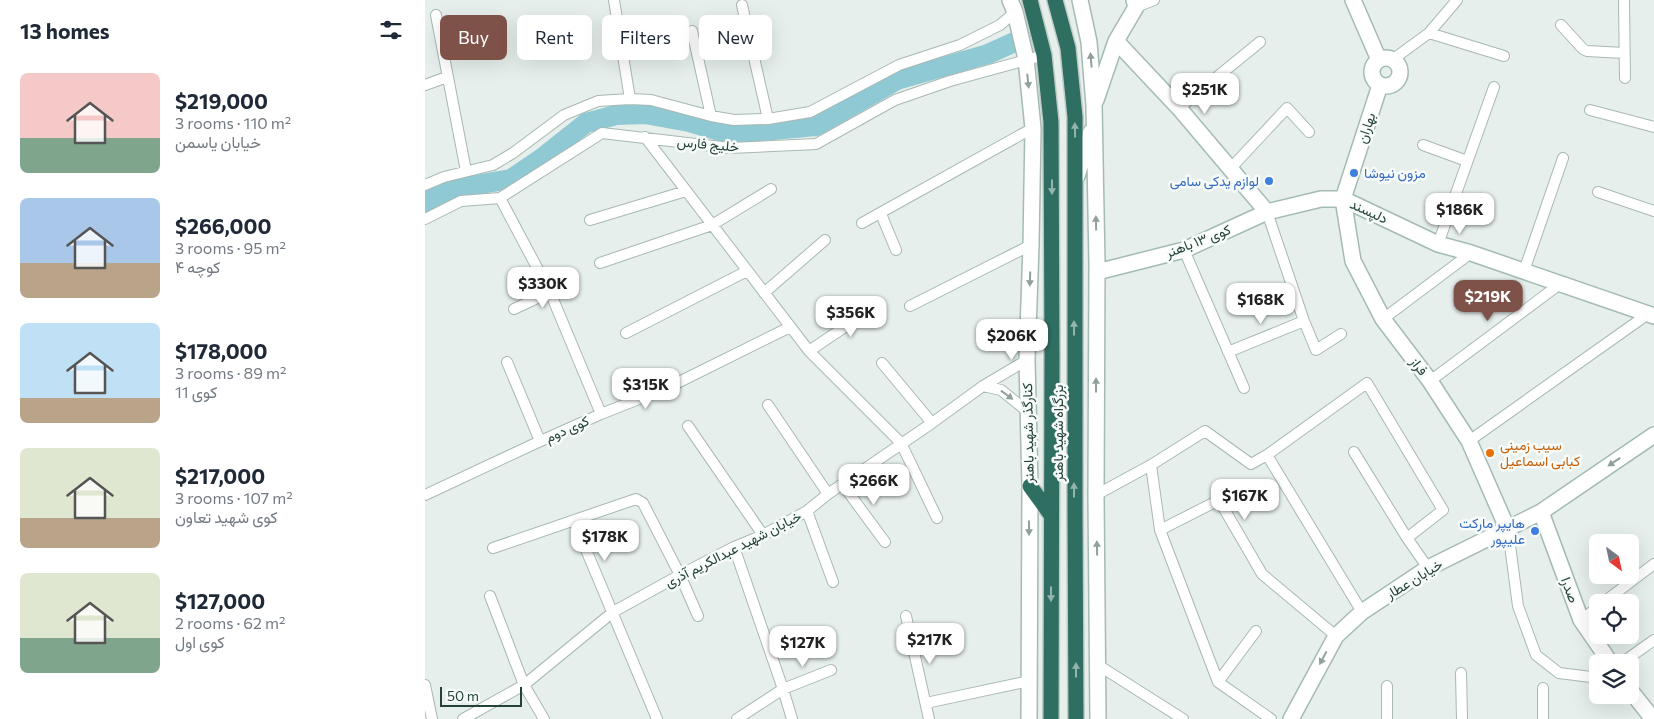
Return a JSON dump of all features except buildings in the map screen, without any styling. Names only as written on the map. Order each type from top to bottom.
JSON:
[{"type":"highway","name":"بزرگراه شهید باهنر","points":[[1030,0],[1044,55],[1051,122],[1053,346],[1051,719]]},
{"type":"highway","name":"بزرگراه شهید باهنر","points":[[1055,0],[1068,48],[1075,117],[1076,719]]},
{"type":"highway","points":[[1030,486],[1051,515]]},
{"type":"main road","points":[[1080,0],[1089,42],[1094,113],[1097,268],[1096,495],[1098,719]]},
{"type":"main road","points":[[1353,0],[1386,60]]},
{"type":"main road","points":[[1076,178],[1116,41],[1135,3]]},
{"type":"main road","name":"کنارگذر شهید باهنر","points":[[1012,6],[1026,59],[1033,128],[1027,360],[1030,486],[1029,719]]},
{"type":"main road","points":[[1116,41],[1179,108],[1267,212]]},
{"type":"main road","points":[[1386,60],[1396,62],[1400,71],[1397,81],[1389,86],[1379,85],[1373,79],[1371,70],[1373,66],[1386,60]]},
{"type":"main road","name":"بهاران","points":[[1343,199],[1379,85]]},
{"type":"main road","name":"دلپسند","points":[[1267,212],[1321,199],[1343,199],[1438,244],[1471,253],[1651,315]]},
{"type":"main road","name":"فراز","points":[[1343,199],[1353,261],[1383,319],[1430,380],[1469,441],[1508,530]]},
{"type":"main road","name":"کوی ۱۳ باهنر","points":[[1097,268],[1184,250],[1267,212]]},
{"type":"main road","points":[[1074,222],[1097,268]]},
{"type":"main road","name":"خیابان عطار","points":[[1291,719],[1336,636],[1362,612],[1428,568],[1541,512],[1654,434]]},
{"type":"main road","name":"صدرا","points":[[1541,512],[1581,620],[1604,654]]},
{"type":"main road","points":[[1639,700],[1652,714]]},
{"type":"street","points":[[614,0],[630,99]]},
{"type":"street","points":[[1135,3],[1154,0]]},
{"type":"street","points":[[1386,60],[1429,33],[1457,0]]},
{"type":"street","points":[[1624,0],[1625,78]]},
{"type":"street","points":[[742,5],[768,119]]},
{"type":"street","name":"خلیج فارس","points":[[425,185],[444,176],[493,165],[513,153],[564,115],[598,101],[651,100],[734,120],[768,119],[810,112],[899,65],[960,45],[1001,26],[1012,6]]},
{"type":"street","points":[[436,14],[466,171]]},
{"type":"street","points":[[1561,25],[1587,51],[1592,53],[1624,53]]},
{"type":"street","points":[[692,31],[711,116]]},
{"type":"street","points":[[1429,33],[1504,56]]},
{"type":"street","points":[[1179,108],[1260,42]]},
{"type":"street","name":"خلیج فارس","points":[[425,219],[461,202],[500,198],[602,133],[730,148],[816,144],[895,100],[950,81],[1044,55]]},
{"type":"street","points":[[425,85],[447,77]]},
{"type":"street","points":[[1438,244],[1494,87]]},
{"type":"street","points":[[1231,168],[1287,108],[1309,132]]},
{"type":"street","points":[[1590,110],[1654,127]]},
{"type":"street","points":[[862,223],[1033,128]]},
{"type":"street","points":[[645,137],[809,351],[901,444],[937,518]]},
{"type":"street","points":[[1423,145],[1467,161]]},
{"type":"street","points":[[1524,272],[1563,158]]},
{"type":"street","points":[[599,263],[712,225],[771,189]]},
{"type":"street","points":[[591,220],[686,191]]},
{"type":"street","points":[[1598,192],[1654,211]]},
{"type":"street","points":[[500,198],[549,292],[601,414]]},
{"type":"street","points":[[1267,212],[1303,321],[1316,350],[1341,334]]},
{"type":"street","points":[[881,214],[897,250]]},
{"type":"street","points":[[764,293],[825,240]]},
{"type":"street","points":[[910,306],[1031,245]]},
{"type":"street","points":[[1184,250],[1244,388]]},
{"type":"street","points":[[1383,319],[1471,253]]},
{"type":"street","points":[[626,333],[747,271]]},
{"type":"street","points":[[1430,380],[1560,284]]},
{"type":"street","points":[[514,309],[549,292]]},
{"type":"street","points":[[809,351],[879,304]]},
{"type":"street","points":[[1469,441],[1651,315]]},
{"type":"street","points":[[1228,352],[1303,321]]},
{"type":"street","name":"کوی دوم","points":[[425,495],[601,414],[669,388],[790,327]]},
{"type":"street","name":"خیابان شهید عبدالکریم آذری","points":[[463,719],[524,685],[613,612],[679,575],[734,547],[763,535],[807,511],[828,494],[983,386],[1027,360]]},
{"type":"street","points":[[507,362],[540,441]]},
{"type":"street","points":[[882,362],[932,423]]},
{"type":"street","points":[[1096,495],[1151,465],[1205,431],[1251,464],[1267,455],[1367,383],[1443,510],[1407,538]]},
{"type":"street","points":[[983,386],[1001,390],[1027,411]]},
{"type":"street","points":[[768,405],[828,494]]},
{"type":"street","points":[[688,426],[763,535]]},
{"type":"street","points":[[1354,452],[1407,538],[1428,568]]},
{"type":"street","points":[[1267,455],[1362,612]]},
{"type":"street","points":[[1151,465],[1161,530],[1218,682],[1271,719]]},
{"type":"street","points":[[843,485],[885,542]]},
{"type":"street","points":[[493,548],[636,499],[643,503],[698,616]]},
{"type":"street","points":[[1161,530],[1219,500],[1262,574],[1336,636]]},
{"type":"street","points":[[807,511],[833,582]]},
{"type":"street","points":[[575,520],[657,719]]},
{"type":"street","points":[[1508,530],[1517,606],[1536,655],[1559,673],[1589,677]]},
{"type":"street","points":[[734,547],[783,689],[791,719]]},
{"type":"street","points":[[1615,594],[1654,564]]},
{"type":"street","points":[[490,596],[524,685],[545,719]]},
{"type":"street","points":[[1581,620],[1589,614]]},
{"type":"street","points":[[906,616],[929,719]]},
{"type":"street","points":[[1218,682],[1256,631]]},
{"type":"street","points":[[1634,654],[1654,640]]},
{"type":"street","points":[[1098,665],[1183,719]]},
{"type":"street","points":[[737,719],[783,689],[831,670]]},
{"type":"street","points":[[1461,674],[1463,719]]},
{"type":"street","points":[[926,703],[1029,681]]},
{"type":"street","points":[[425,685],[432,719]]},
{"type":"street","points":[[1387,686],[1387,719]]},
{"type":"street","points":[[1543,688],[1543,719]]},
{"type":"waterway","points":[[425,202],[457,188],[511,179],[542,158],[586,123],[616,115],[645,114],[689,122],[729,134],[816,126],[897,80],[988,54],[1017,41]]},
{"type":"place","name":"مزون نیوشا","points":[[1354,173]]},
{"type":"place","name":"لوازم یدکی سامی","points":[[1269,181]]},
{"type":"place","name":"سیب زمینی کبابی اسماعیل","points":[[1490,453]]},
{"type":"place","name":"هایپر مارکت علیپور","points":[[1535,531]]}]
